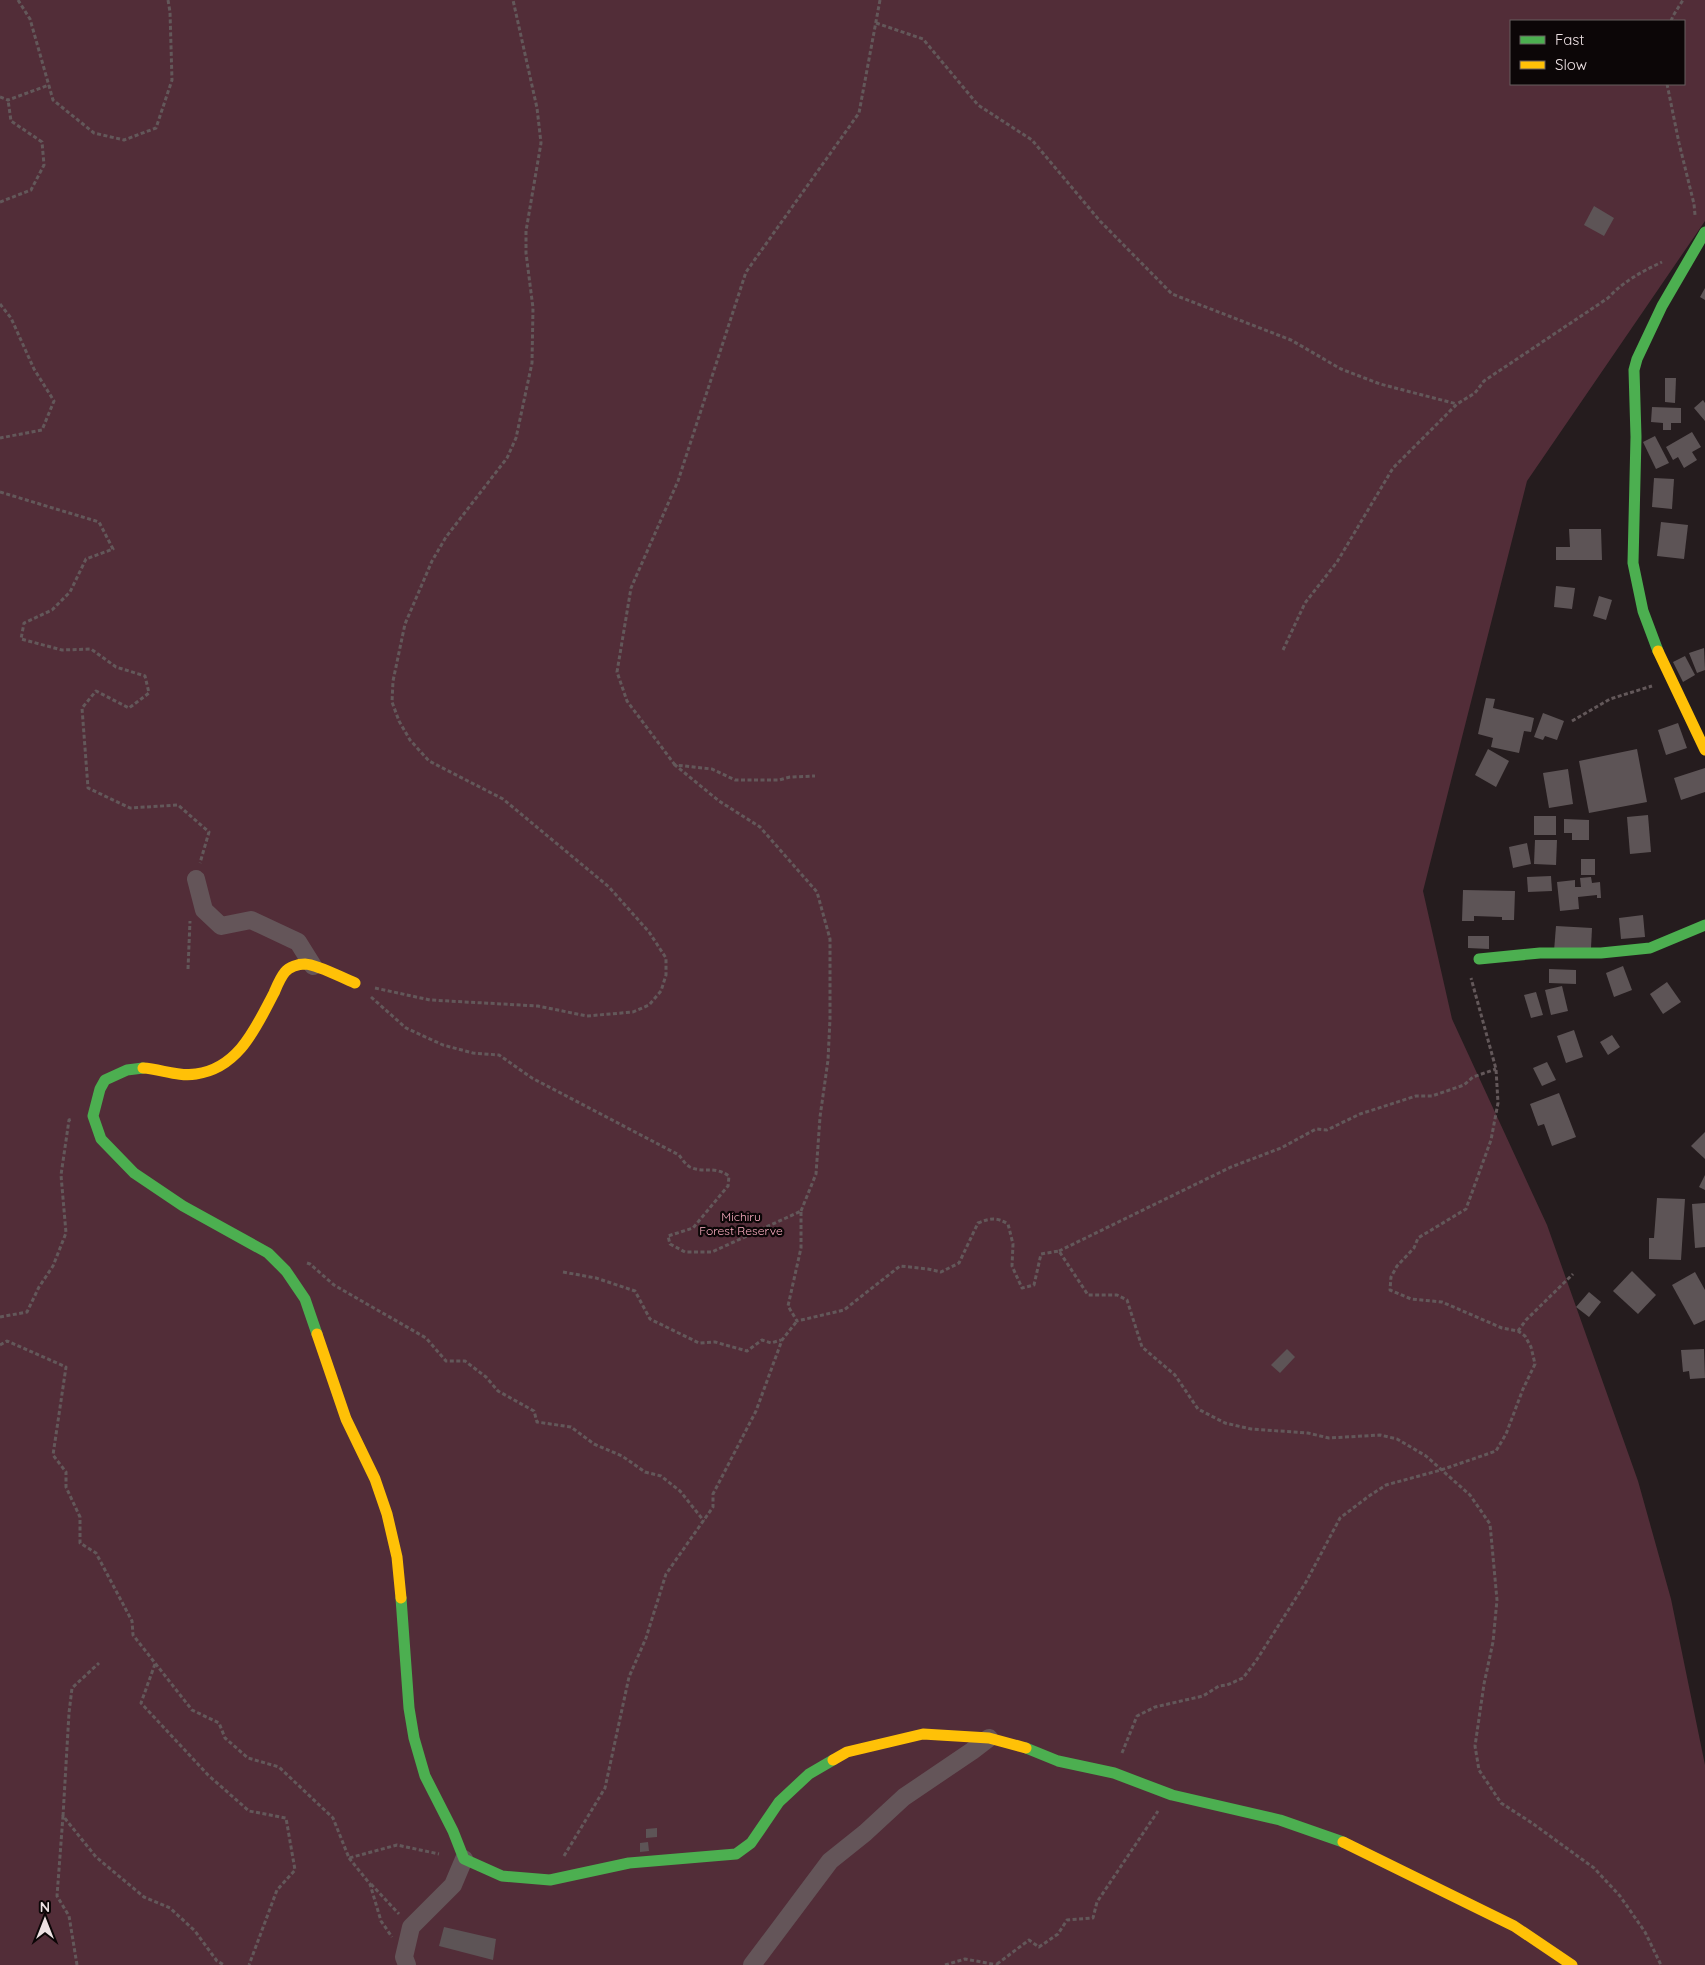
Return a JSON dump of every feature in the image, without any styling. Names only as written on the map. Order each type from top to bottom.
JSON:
[{"type":"street","points":[[1705,232],[1662,306],[1637,359],[1634,370],[1636,437],[1633,518],[1634,576],[1651,636],[1705,750]]},
{"type":"street","points":[[196,879],[204,910],[221,926],[251,920],[298,942],[313,966]]},
{"type":"street","points":[[1479,959],[1540,953],[1601,954],[1650,948],[1705,925]]},
{"type":"street","points":[[355,983],[313,966],[305,964],[293,966],[285,972],[258,1026],[239,1051],[220,1066],[188,1075],[139,1068],[127,1070],[105,1080],[100,1089],[93,1116],[101,1139],[134,1173],[183,1206],[268,1253],[286,1271],[306,1299],[346,1419],[375,1479],[387,1514],[396,1557],[404,1625],[409,1708],[414,1738],[425,1776],[464,1859],[502,1876],[550,1880],[629,1863],[736,1854],[751,1843],[778,1802],[809,1774],[847,1752],[923,1734],[989,1738],[1027,1748],[1058,1761],[1114,1772],[1172,1794],[1280,1820],[1337,1839],[1514,1926],[1572,1965]]},
{"type":"street","points":[[752,1965],[830,1861],[865,1833],[904,1797],[989,1738]]},
{"type":"street","points":[[406,1961],[411,1926],[452,1885],[464,1859]]},
{"type":"path","points":[[18,0],[30,19],[53,100],[94,133],[124,140],[156,128],[172,80],[168,0]]},
{"type":"path","points":[[355,983],[430,1000],[538,1006],[587,1016],[633,1012],[649,1005],[661,991],[666,975],[666,958],[658,945],[609,886],[503,800],[429,761],[410,740],[392,702],[393,681],[405,624],[432,561],[446,537],[507,458],[516,438],[532,362],[533,308],[526,253],[526,231],[541,143],[537,108],[513,0]]},
{"type":"path","points":[[797,1321],[788,1306],[801,1248],[801,1210],[816,1174],[820,1117],[828,1060],[830,1019],[830,939],[817,892],[760,827],[719,801],[675,765],[627,701],[617,672],[631,588],[678,481],[746,272],[859,113],[880,0]]},
{"type":"path","points":[[1672,20],[1684,0]]},
{"type":"path","points":[[876,24],[923,39],[978,106],[1032,140],[1100,221],[1172,294],[1291,340],[1341,369],[1380,384],[1457,404]]},
{"type":"path","points":[[0,97],[8,100],[49,85]]},
{"type":"path","points":[[1667,85],[1674,124],[1694,204],[1697,245]]},
{"type":"path","points":[[0,202],[30,190],[44,165],[42,142],[11,121],[8,100]]},
{"type":"path","points":[[1283,650],[1305,603],[1337,562],[1393,468],[1457,404],[1475,393],[1484,381],[1608,298],[1634,276],[1670,258]]},
{"type":"path","points":[[0,304],[11,318],[34,369],[54,401],[42,430],[0,438]]},
{"type":"path","points":[[0,492],[99,522],[110,542],[113,549],[86,559],[70,592],[52,610],[24,623],[21,638],[62,650],[91,649],[116,667],[145,676],[149,693],[129,708],[96,691],[82,708],[88,788],[130,808],[178,805],[209,832],[196,879]]},
{"type":"path","points":[[1572,720],[1610,699],[1672,679]]},
{"type":"path","points":[[675,765],[712,769],[735,780],[779,780],[790,777],[815,776]]},
{"type":"path","points":[[188,969],[190,916]]},
{"type":"path","points":[[1114,1772],[1137,1716],[1155,1707],[1202,1696],[1219,1686],[1243,1678],[1256,1661],[1306,1582],[1340,1518],[1386,1485],[1441,1470],[1496,1451],[1506,1434],[1523,1389],[1535,1364],[1531,1347],[1525,1336],[1518,1331],[1502,1328],[1442,1302],[1411,1298],[1390,1290],[1391,1276],[1397,1266],[1414,1248],[1418,1238],[1466,1209],[1491,1140],[1498,1103],[1496,1069],[1470,976],[1479,959]]},
{"type":"path","points":[[355,983],[406,1028],[444,1045],[473,1053],[499,1055],[532,1078],[679,1155],[689,1167],[703,1170],[720,1170],[730,1176],[728,1186],[693,1228],[668,1236],[670,1244],[685,1252],[712,1252],[801,1210]]},
{"type":"path","points":[[550,1880],[605,1788],[628,1677],[646,1638],[666,1574],[713,1507],[713,1494],[756,1411],[782,1340],[797,1321],[844,1310],[900,1266],[941,1272],[959,1263],[975,1228],[978,1224],[988,1219],[998,1218],[1008,1224],[1013,1244],[1012,1266],[1022,1288],[1034,1285],[1041,1254],[1059,1251],[1230,1167],[1281,1148],[1316,1129],[1328,1130],[1360,1114],[1416,1096],[1432,1096],[1464,1085],[1473,1077],[1496,1069]]},
{"type":"path","points":[[0,1317],[27,1312],[39,1287],[53,1266],[66,1233],[61,1175],[69,1120],[93,1116]]},
{"type":"path","points":[[1059,1251],[1088,1295],[1117,1296],[1127,1300],[1142,1347],[1174,1375],[1198,1409],[1225,1423],[1251,1429],[1308,1433],[1330,1438],[1380,1435],[1397,1439],[1426,1456],[1470,1495],[1490,1524],[1497,1600],[1493,1642],[1484,1684],[1475,1746],[1479,1770],[1501,1803],[1594,1868],[1620,1896],[1645,1932],[1661,1965]]},
{"type":"path","points":[[302,1262],[310,1264],[334,1285],[426,1338],[446,1362],[465,1361],[486,1377],[498,1391],[534,1411],[537,1422],[571,1428],[594,1444],[622,1456],[645,1472],[661,1476],[680,1491],[704,1521]]},
{"type":"path","points":[[563,1272],[596,1278],[635,1291],[650,1319],[699,1343],[716,1342],[747,1351],[762,1340],[771,1343],[782,1340]]},
{"type":"path","points":[[1518,1331],[1526,1320],[1573,1274]]},
{"type":"path","points":[[0,1345],[8,1341],[66,1367],[53,1455],[66,1472],[66,1488],[80,1517],[80,1543],[96,1554],[132,1621],[133,1635],[192,1710],[219,1723],[225,1738],[248,1758],[279,1767],[334,1818],[349,1858],[370,1884],[411,1926]]},
{"type":"path","points":[[77,1965],[69,1916],[57,1896],[69,1714],[72,1688],[98,1663]]},
{"type":"path","points":[[155,1664],[141,1703],[208,1775],[249,1811],[286,1818],[295,1870],[277,1890],[249,1965]]},
{"type":"path","points":[[945,1965],[965,1959],[997,1964],[1029,1940],[1039,1947],[1058,1934],[1067,1920],[1093,1918],[1097,1902],[1153,1818],[1172,1794]]},
{"type":"path","points":[[63,1816],[96,1857],[144,1897],[170,1908],[195,1931],[217,1962],[224,1965]]},
{"type":"path","points":[[349,1858],[397,1845],[464,1859]]},
{"type":"path","points":[[370,1884],[381,1921],[406,1961]]},
{"type":"green space","name":"Michiru Forest Reserve","points":[[0,0],[1705,0],[1705,221],[1527,481],[1423,891],[1452,1019],[1547,1225],[1638,1481],[1671,1599],[1705,1765],[1705,1965],[0,1965]]},
{"type":"building","points":[[1594,206],[1614,218],[1604,236],[1584,225]]},
{"type":"building","points":[[1705,288],[1705,300],[1700,297]]},
{"type":"building","points":[[1665,378],[1676,378],[1675,403],[1665,402]]},
{"type":"building","points":[[1703,400],[1705,403],[1705,421],[1694,408]]},
{"type":"building","points":[[1652,407],[1681,408],[1681,423],[1671,423],[1671,430],[1663,430],[1663,423],[1651,422]]},
{"type":"building","points":[[1692,432],[1701,447],[1692,452],[1697,460],[1684,468],[1678,457],[1673,460],[1666,447]]},
{"type":"building","points":[[1655,436],[1669,463],[1656,469],[1643,442]]},
{"type":"building","points":[[1654,478],[1674,479],[1672,509],[1652,507]]},
{"type":"building","points":[[1661,522],[1688,525],[1684,559],[1657,556]]},
{"type":"building","points":[[1569,529],[1601,529],[1602,560],[1556,560],[1556,547],[1570,547]]},
{"type":"building","points":[[1556,586],[1575,588],[1572,609],[1554,607]]},
{"type":"building","points":[[1599,596],[1612,600],[1606,620],[1593,616]]},
{"type":"building","points":[[1704,648],[1705,670],[1697,673],[1689,653]]},
{"type":"building","points":[[1685,656],[1695,675],[1683,682],[1673,662]]},
{"type":"building","points":[[1486,698],[1495,699],[1493,708],[1534,718],[1531,732],[1524,731],[1519,753],[1491,747],[1493,738],[1478,734]]},
{"type":"building","points":[[1543,713],[1564,721],[1557,740],[1545,736],[1543,740],[1534,737]]},
{"type":"building","points":[[1678,723],[1687,748],[1666,755],[1658,730]]},
{"type":"building","points":[[1488,749],[1509,761],[1496,787],[1475,775]]},
{"type":"building","points":[[1637,749],[1647,802],[1589,813],[1579,761]]},
{"type":"building","points":[[1705,768],[1705,792],[1681,800],[1674,778]]},
{"type":"building","points":[[1568,769],[1573,804],[1549,808],[1543,773]]},
{"type":"building","points":[[1648,815],[1651,852],[1630,854],[1627,817]]},
{"type":"building","points":[[1534,816],[1556,816],[1556,835],[1534,835]]},
{"type":"building","points":[[1564,819],[1589,820],[1589,840],[1572,840],[1572,833],[1564,833]]},
{"type":"building","points":[[1535,840],[1557,840],[1556,865],[1534,864]]},
{"type":"building","points":[[1527,843],[1531,864],[1513,868],[1509,847]]},
{"type":"building","points":[[1581,859],[1595,859],[1595,875],[1581,875]]},
{"type":"building","points":[[1551,876],[1552,891],[1528,892],[1527,877]]},
{"type":"building","points":[[1591,877],[1592,883],[1600,882],[1601,898],[1597,898],[1597,895],[1578,897],[1579,909],[1560,911],[1557,882],[1575,880],[1575,887],[1581,887],[1580,878]]},
{"type":"building","points":[[1463,890],[1515,891],[1514,920],[1502,920],[1502,917],[1474,916],[1474,921],[1462,921]]},
{"type":"building","points":[[1643,915],[1645,937],[1621,939],[1619,918]]},
{"type":"building","points":[[1556,926],[1592,928],[1591,948],[1554,951]]},
{"type":"building","points":[[1468,936],[1489,936],[1489,949],[1468,948]]},
{"type":"building","points":[[1623,966],[1632,990],[1614,997],[1606,973]]},
{"type":"building","points":[[1549,969],[1576,970],[1576,984],[1549,983]]},
{"type":"building","points":[[1667,982],[1681,1002],[1663,1014],[1650,994]]},
{"type":"building","points":[[1562,986],[1568,1011],[1551,1015],[1545,990]]},
{"type":"building","points":[[1536,992],[1543,1015],[1531,1018],[1524,995]]},
{"type":"building","points":[[1574,1030],[1583,1057],[1566,1063],[1557,1036]]},
{"type":"building","points":[[1612,1035],[1620,1047],[1608,1055],[1600,1042]]},
{"type":"building","points":[[1547,1062],[1556,1080],[1542,1086],[1533,1068]]},
{"type":"building","points":[[1559,1093],[1576,1137],[1552,1146],[1544,1124],[1538,1126],[1530,1104]]},
{"type":"building","points":[[1705,1132],[1705,1159],[1691,1146]]},
{"type":"building","points":[[1705,1175],[1705,1190],[1699,1187]]},
{"type":"building","points":[[1657,1198],[1685,1199],[1681,1260],[1649,1259],[1649,1238],[1654,1238]]},
{"type":"building","points":[[1705,1203],[1705,1247],[1695,1248],[1692,1204]]},
{"type":"building","points":[[1632,1271],[1656,1295],[1638,1314],[1613,1291]]},
{"type":"building","points":[[1695,1272],[1705,1290],[1705,1320],[1694,1325],[1672,1285]]},
{"type":"building","points":[[1589,1292],[1601,1302],[1589,1317],[1576,1307]]},
{"type":"building","points":[[1287,1349],[1295,1357],[1280,1373],[1271,1365]]},
{"type":"building","points":[[1704,1349],[1705,1378],[1690,1379],[1689,1371],[1683,1372],[1681,1350]]},
{"type":"building","points":[[657,1828],[657,1837],[646,1838],[646,1829]]},
{"type":"building","points":[[648,1842],[649,1851],[640,1852],[640,1843]]},
{"type":"building","points":[[444,1927],[496,1939],[493,1960],[439,1946]]},
{"type":"traffic: fast","points":[[1658,651],[1643,611],[1633,563],[1636,437],[1634,370],[1637,359],[1662,306],[1705,232]]},
{"type":"traffic: fast","points":[[1479,959],[1540,953],[1601,953],[1650,948],[1705,925]]},
{"type":"traffic: fast","points":[[143,1068],[127,1070],[105,1080],[100,1089],[93,1116],[101,1139],[134,1173],[183,1206],[268,1253],[286,1271],[305,1299],[317,1334]]},
{"type":"traffic: fast","points":[[401,1598],[409,1708],[414,1738],[425,1776],[453,1831],[464,1859],[502,1876],[550,1880],[629,1863],[736,1854],[751,1843],[779,1802],[809,1774],[833,1760]]},
{"type":"traffic: fast","points":[[1026,1748],[1058,1761],[1114,1773],[1172,1795],[1280,1820],[1343,1842]]},
{"type":"traffic: slow","points":[[1658,651],[1705,750]]},
{"type":"traffic: slow","points":[[143,1068],[189,1075],[211,1070],[224,1064],[235,1055],[253,1032],[282,977],[287,970],[294,966],[302,964],[311,965],[355,983]]},
{"type":"traffic: slow","points":[[317,1334],[346,1419],[375,1479],[387,1514],[397,1557],[401,1598]]},
{"type":"traffic: slow","points":[[833,1760],[847,1752],[923,1734],[989,1738],[1026,1748]]},
{"type":"traffic: slow","points":[[1343,1842],[1514,1926],[1572,1965]]}]
